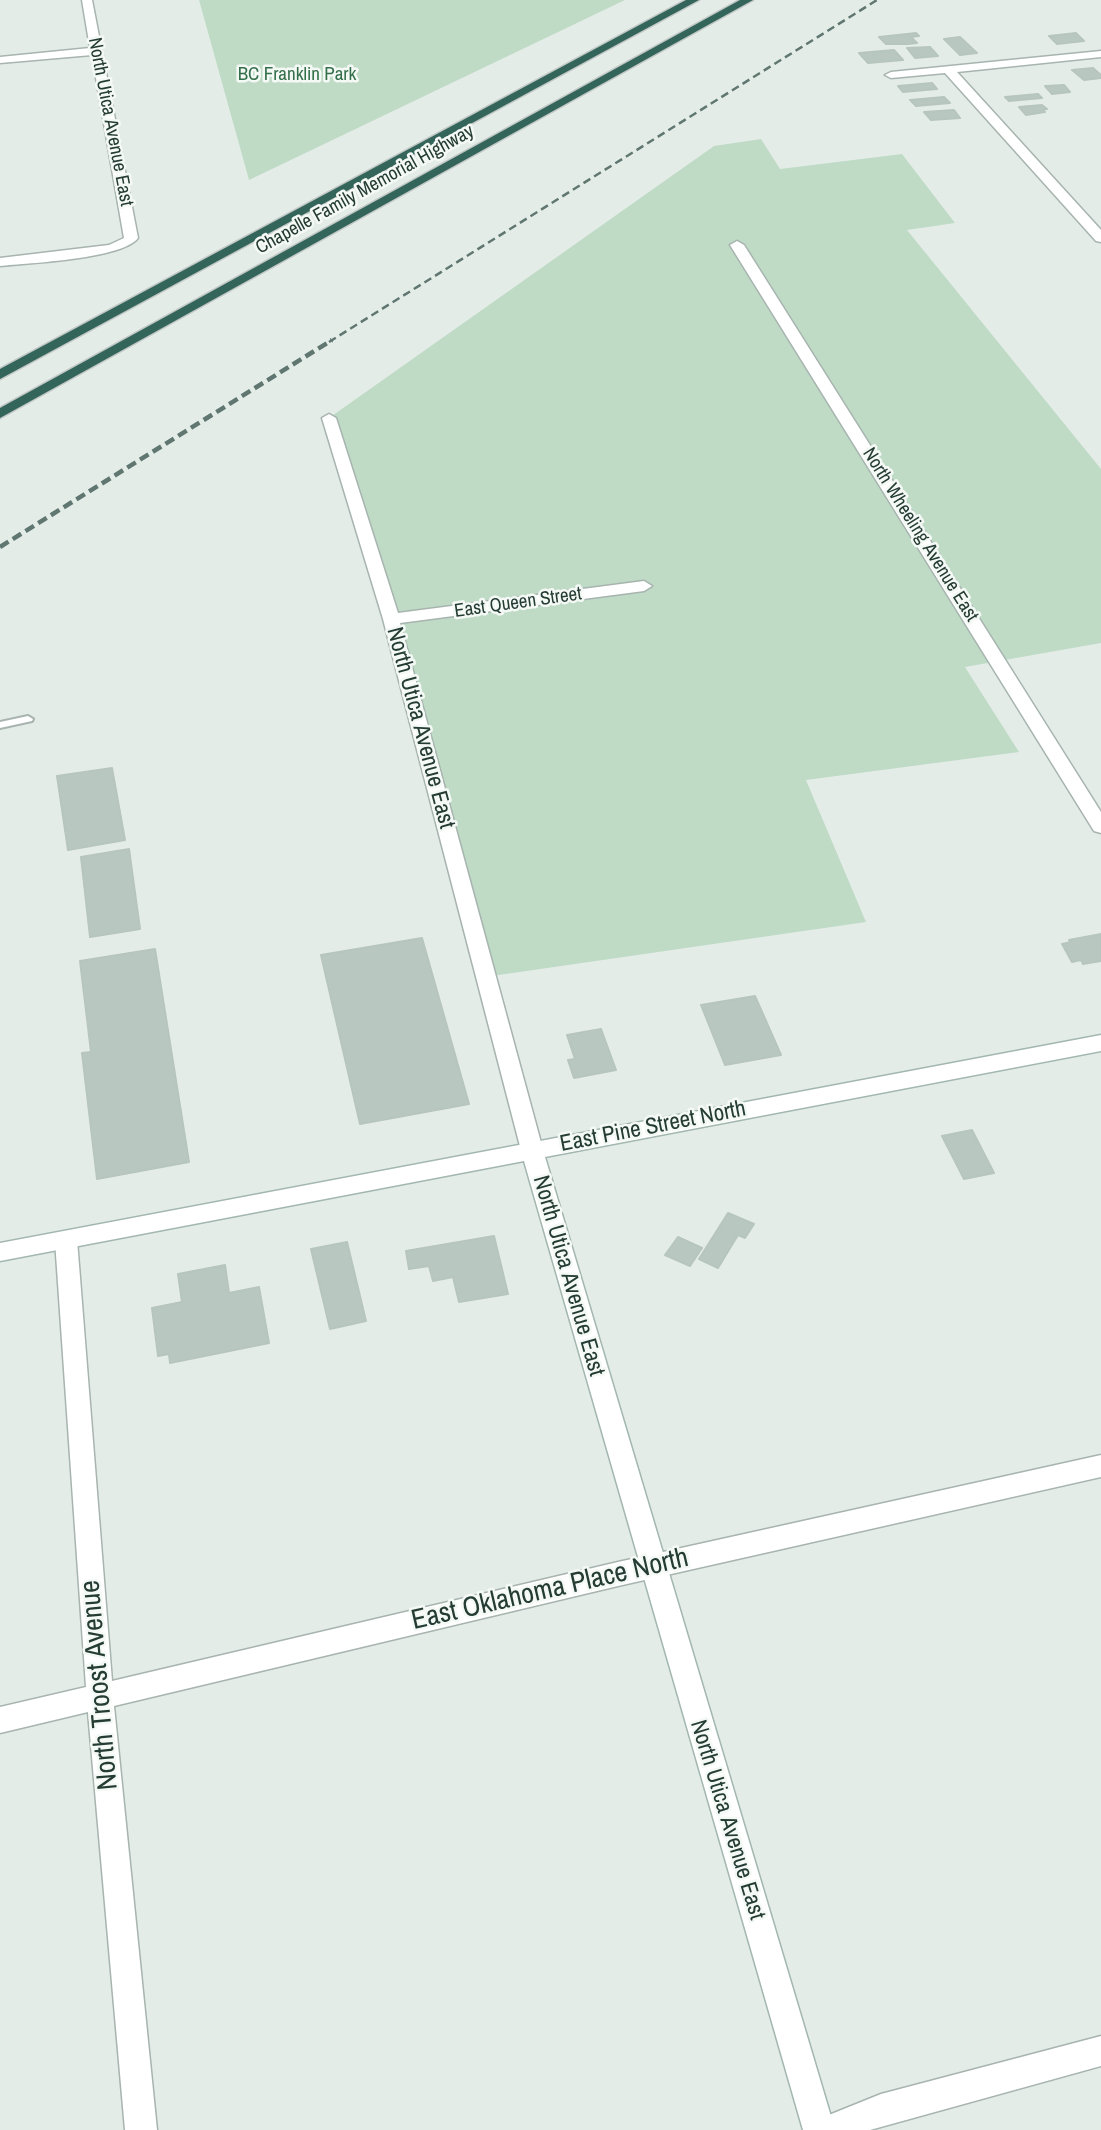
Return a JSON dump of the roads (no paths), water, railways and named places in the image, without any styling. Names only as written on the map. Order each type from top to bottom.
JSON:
[{"type":"highway","name":"Chapelle Family Memorial Highway","points":[[0,375],[694,0]]},
{"type":"highway","name":"Chapelle Family Memorial Highway","points":[[0,414],[748,0]]},
{"type":"street","name":"North Utica Avenue East","points":[[0,261],[111,249],[127,243],[132,234],[87,0]]},
{"type":"street","points":[[0,60],[97,51]]},
{"type":"street","points":[[891,75],[1101,54]]},
{"type":"street","points":[[948,69],[1101,238]]},
{"type":"street","name":"North Wheeling Avenue East","points":[[737,245],[1101,827]]},
{"type":"street","name":"North Utica Avenue East","points":[[330,418],[391,620],[532,1150],[819,2130]]},
{"type":"street","name":"East Queen Street","points":[[391,620],[644,586]]},
{"type":"street","name":"East Pine Street North","points":[[0,1252],[1101,1044]]},
{"type":"street","name":"North Troost Avenue","points":[[66,1240],[100,1698],[141,2130]]},
{"type":"street","name":"East Oklahoma Place North","points":[[0,1720],[652,1566],[1101,1466]]},
{"type":"street","points":[[830,2130],[881,2110],[1101,2051]]},
{"type":"lane","points":[[0,725],[28,719]]},
{"type":"railway","points":[[329,342],[877,0]]},
{"type":"railway","points":[[0,547],[332,340]]},
{"type":"park label","name":"BC Franklin Park","points":[[297,75]]}]
